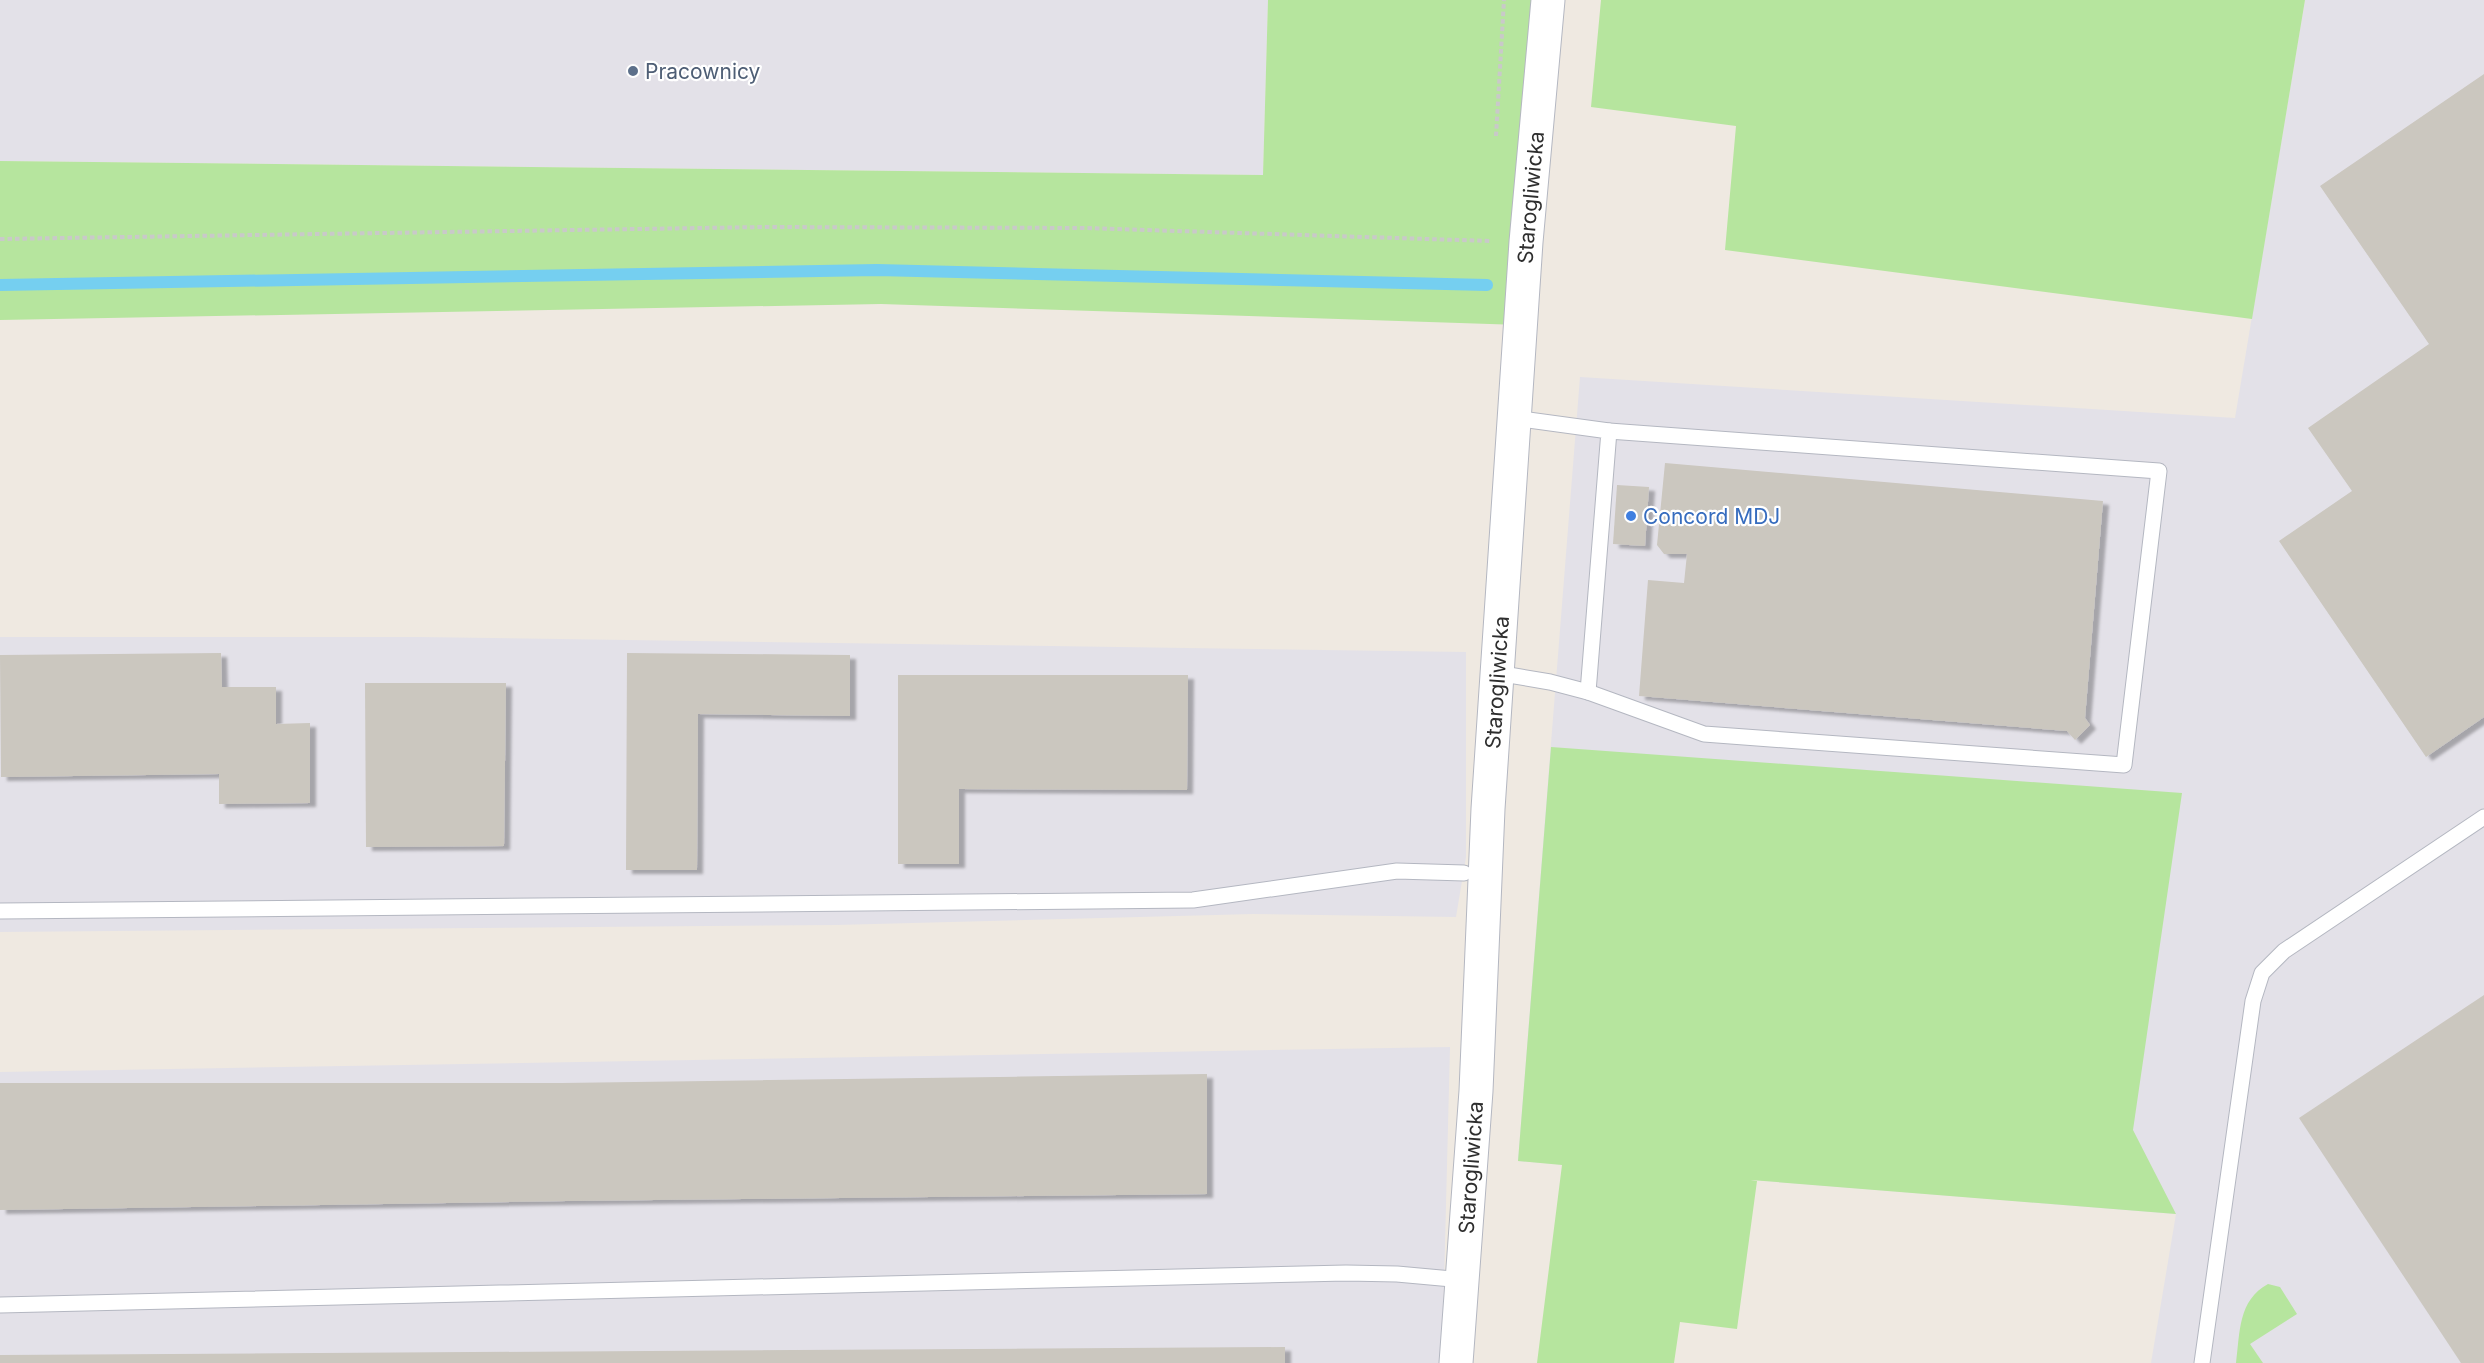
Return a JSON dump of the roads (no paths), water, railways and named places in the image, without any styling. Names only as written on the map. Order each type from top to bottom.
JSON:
[{"type":"street","name":"Starogliwicka","points":[[1456,1363],[1476,1091],[1488,809],[1514,418],[1526,243],[1548,0]]},
{"type":"lane","points":[[1497,673],[1550,682],[1588,692],[1704,734],[2124,765],[2159,471],[1609,431],[1514,418]]},
{"type":"lane","points":[[1588,692],[1609,431]]},
{"type":"lane","points":[[2202,1363],[2253,1001],[2262,973],[2284,951],[2484,817]]},
{"type":"lane","points":[[0,911],[1192,900],[1397,871],[1464,873]]},
{"type":"lane","points":[[0,1305],[1346,1273],[1397,1274],[1463,1280]]},
{"type":"waterway","points":[[0,285],[877,270],[1487,285]]},
{"type":"place","name":"Pracownicy","points":[[633,71]]},
{"type":"place","name":"Concord MDJ","points":[[1631,516]]}]
